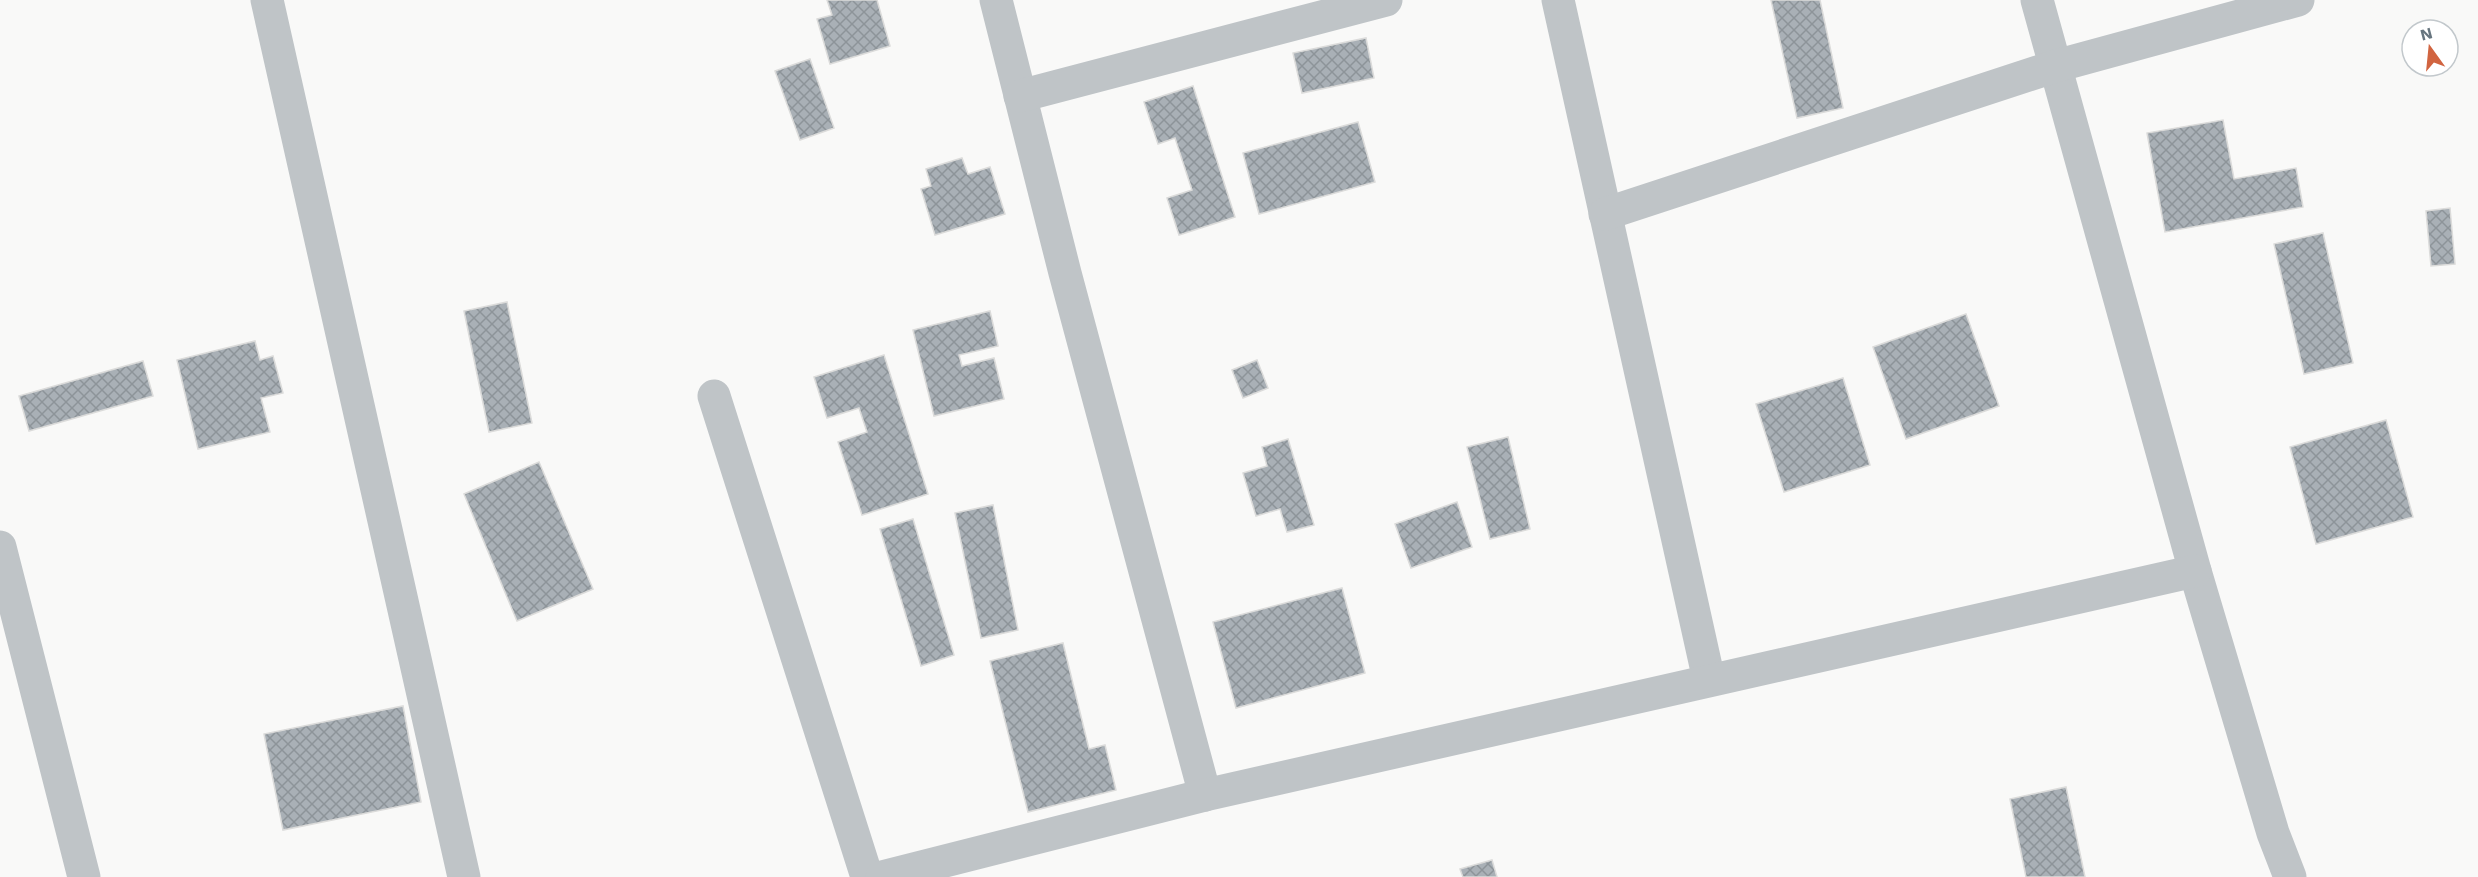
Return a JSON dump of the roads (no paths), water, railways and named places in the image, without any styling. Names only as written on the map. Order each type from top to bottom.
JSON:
[{"type":"street","points":[[267,0],[464,877]]},
{"type":"street","points":[[996,0],[1065,273],[1205,795]]},
{"type":"street","points":[[1020,96],[1386,0]]},
{"type":"street","points":[[1558,0],[1709,680]]},
{"type":"street","points":[[2037,0],[2195,571],[2273,833],[2290,877]]},
{"type":"street","points":[[1605,214],[2056,66],[2298,0]]},
{"type":"street","points":[[714,396],[867,877]]},
{"type":"street","points":[[0,547],[84,877]]},
{"type":"street","points":[[882,877],[1205,795],[2195,571]]}]
